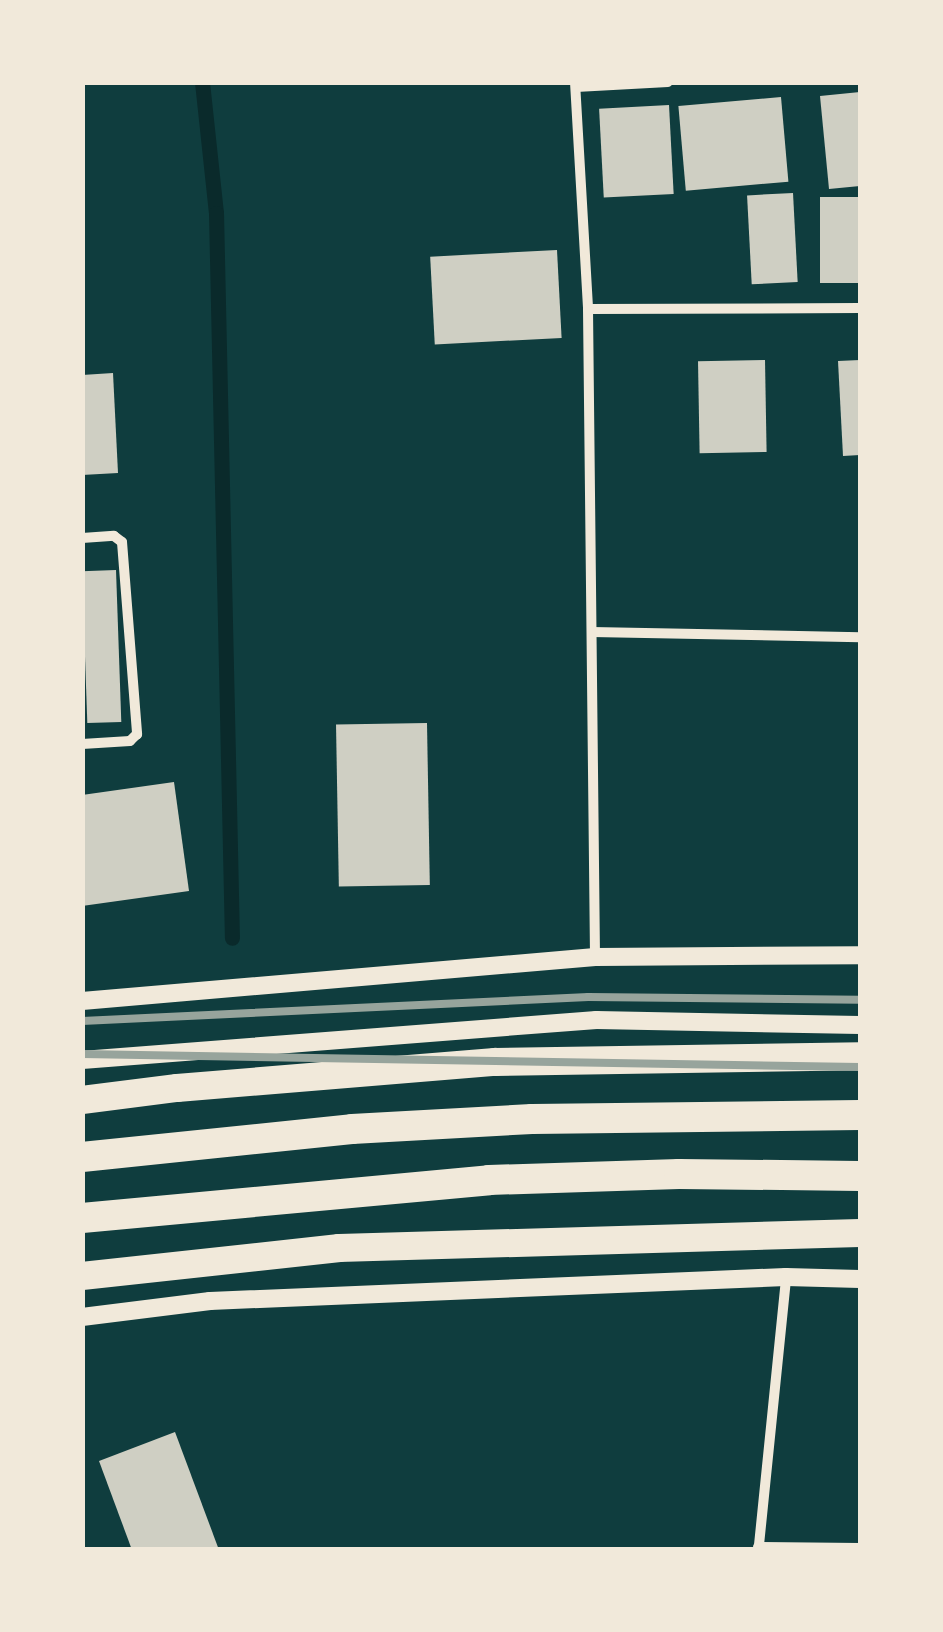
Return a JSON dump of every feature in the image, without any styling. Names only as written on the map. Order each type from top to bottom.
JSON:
[{"type":"highway","points":[[82,1100],[177,1088],[496,1062],[860,1056]]},
{"type":"highway","points":[[82,1157],[352,1129],[514,1120],[860,1114]]},
{"type":"highway","points":[[82,1218],[488,1180],[679,1174],[860,1176]]},
{"type":"highway","points":[[82,1276],[338,1248],[860,1233]]},
{"type":"street","points":[[595,957],[588,309],[575,85],[668,82]]},
{"type":"street","points":[[588,309],[860,308]]},
{"type":"street","points":[[82,538],[114,536],[122,542],[137,734],[130,741],[82,744]]},
{"type":"street","points":[[592,632],[860,637]]},
{"type":"street","points":[[82,1001],[595,957],[860,955]]},
{"type":"street","points":[[82,1060],[596,1020],[860,1025]]},
{"type":"street","points":[[82,1316],[210,1300],[786,1277],[860,1278]]},
{"type":"street","points":[[786,1277],[758,1547],[860,1548]]},
{"type":"building","points":[[860,92],[860,186],[829,189],[820,96]]},
{"type":"building","points":[[781,97],[788,182],[686,191],[678,106]]},
{"type":"building","points":[[669,105],[674,194],[604,198],[599,109]]},
{"type":"building","points":[[793,193],[798,282],[752,284],[747,195]]},
{"type":"building","points":[[820,197],[860,197],[860,283],[820,283]]},
{"type":"building","points":[[557,250],[562,338],[435,345],[430,257]]},
{"type":"building","points":[[765,360],[767,452],[700,453],[698,361]]},
{"type":"building","points":[[860,360],[860,455],[843,456],[838,361]]},
{"type":"building","points":[[113,373],[118,473],[82,475],[82,375]]},
{"type":"building","points":[[116,570],[121,722],[87,723],[82,571]]},
{"type":"building","points":[[427,723],[430,885],[339,887],[336,725]]},
{"type":"building","points":[[174,782],[189,891],[82,906],[82,795]]},
{"type":"building","points":[[175,1432],[219,1550],[132,1550],[99,1461]]},
{"type":"waterway","points":[[202,82],[216,213],[232,938]]},
{"type":"railway","points":[[82,1021],[588,997],[860,1000]]},
{"type":"railway","points":[[82,1054],[860,1067]]}]
